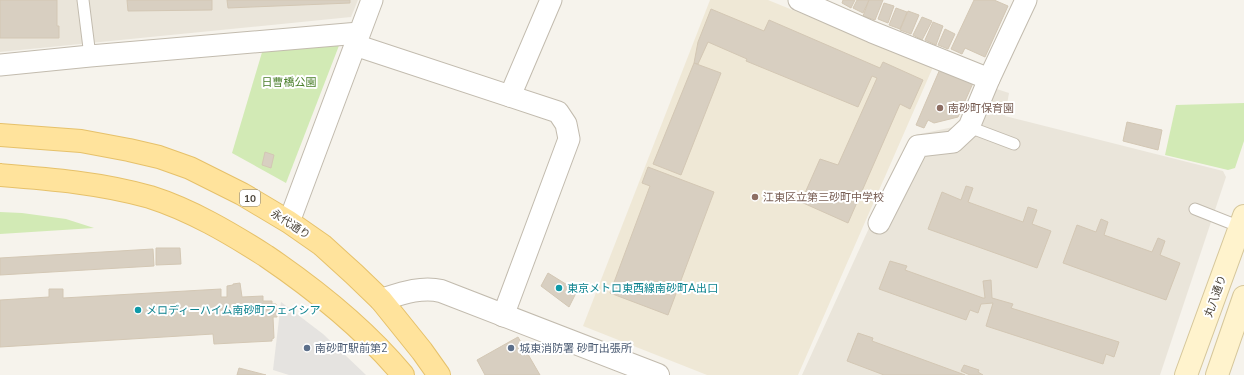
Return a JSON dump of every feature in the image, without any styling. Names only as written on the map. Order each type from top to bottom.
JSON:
[{"type":"main road","name":"永代通り","points":[[0,135],[81,140],[129,150],[159,158],[196,171],[242,194],[289,222],[322,245],[381,300],[422,351],[439,375]]},
{"type":"main road","points":[[0,175],[108,186],[150,198],[191,213],[239,239],[290,273],[339,311],[369,337],[403,375]]},
{"type":"main road","name":"丸八通り","points":[[1186,375],[1243,224]]},
{"type":"main road","points":[[1216,375],[1244,297]]},
{"type":"street","points":[[289,222],[372,0]]},
{"type":"street","points":[[510,96],[551,0]]},
{"type":"street","points":[[799,0],[872,32],[989,79]]},
{"type":"street","points":[[879,223],[918,146],[953,142],[969,128],[989,79],[1026,0]]},
{"type":"street","points":[[0,65],[90,56],[357,39],[510,96],[558,112],[566,124],[569,139],[503,316]]},
{"type":"street","points":[[381,300],[410,292],[432,289],[441,291],[658,375]]},
{"type":"lane","points":[[83,0],[90,56]]},
{"type":"lane","points":[[969,128],[1014,144]]},
{"type":"lane","points":[[1195,209],[1243,224]]},
{"type":"shaded area","points":[[0,0],[358,0],[351,17],[0,52]]},
{"type":"shaded area","name":"江東区立第三砂町中学校","points":[[710,0],[768,0],[933,67],[798,375],[707,375],[583,326]]},
{"type":"shaded area","points":[[978,83],[1009,93],[1005,116],[1223,171],[1226,177],[1160,375],[802,375],[911,136],[958,126]]},
{"type":"shaded area","name":"南砂町駅前第2","points":[[281,302],[323,334],[366,375],[289,375],[273,370]]},
{"type":"green space","name":"日曹橋公園","points":[[340,43],[286,183],[232,153],[263,49]]},
{"type":"green space","points":[[1244,103],[1244,141],[1235,168],[1228,170],[1165,155],[1176,105]]},
{"type":"green space","points":[[0,212],[22,213],[66,219],[94,228],[0,234]]},
{"type":"building","points":[[0,0],[57,0],[57,26],[59,26],[59,38],[0,38]]},
{"type":"building","points":[[127,0],[212,0],[212,10],[128,11]]},
{"type":"building","points":[[227,0],[350,0],[350,3],[228,8]]},
{"type":"building","points":[[843,0],[855,0],[851,8],[842,3]]},
{"type":"building","points":[[857,0],[869,0],[863,13],[853,8]]},
{"type":"building","points":[[869,0],[883,0],[875,20],[863,16]]},
{"type":"building","points":[[974,0],[994,0],[1008,6],[985,57],[965,48],[962,54],[951,49]]},
{"type":"building","points":[[884,3],[894,6],[888,23],[878,19]]},
{"type":"building","points":[[896,8],[907,12],[900,29],[889,25]]},
{"type":"building","points":[[711,9],[764,31],[769,20],[880,68],[883,62],[923,80],[910,109],[900,104],[848,223],[801,202],[820,159],[838,165],[877,78],[872,76],[858,107],[746,61],[747,59],[708,42],[698,64],[694,63],[698,42]]},
{"type":"building","points":[[908,11],[919,15],[911,34],[900,30]]},
{"type":"building","points":[[922,17],[932,21],[922,40],[913,35]]},
{"type":"building","points":[[933,22],[943,26],[936,45],[925,40]]},
{"type":"building","points":[[945,29],[955,34],[948,49],[938,45]]},
{"type":"building","points":[[694,63],[721,73],[681,175],[653,164]]},
{"type":"building","points":[[940,69],[973,83],[958,117],[934,123],[928,120],[924,128],[916,125]]},
{"type":"building","points":[[1127,122],[1162,130],[1158,150],[1123,141]]},
{"type":"building","points":[[265,152],[274,155],[271,168],[262,165]]},
{"type":"building","points":[[648,167],[714,192],[668,315],[610,293],[650,186],[642,183]]},
{"type":"building","points":[[966,186],[973,188],[968,202],[1023,222],[1028,207],[1037,210],[1032,224],[1051,231],[1037,268],[928,229],[942,192],[961,200]]},
{"type":"building","points":[[1101,219],[1108,222],[1104,235],[1152,252],[1158,238],[1165,241],[1160,255],[1180,263],[1166,300],[1063,263],[1077,225],[1096,232]]},
{"type":"building","points":[[156,248],[180,248],[181,264],[156,265]]},
{"type":"building","points":[[153,249],[154,266],[0,275],[0,258]]},
{"type":"building","points":[[890,261],[907,266],[905,270],[983,298],[985,298],[983,281],[991,280],[992,298],[1013,304],[1011,308],[1119,342],[1114,357],[1106,354],[1103,364],[986,326],[993,303],[981,304],[978,313],[970,310],[966,320],[879,289]]},
{"type":"building","name":"東京メトロ東西線南砂町A出口","points":[[548,273],[577,291],[569,307],[541,286]]},
{"type":"building","name":"メロディーハイム南砂町フェイシア","points":[[240,283],[242,297],[263,296],[263,301],[272,301],[272,304],[276,304],[277,317],[273,317],[274,338],[272,341],[214,344],[213,334],[0,347],[0,300],[49,297],[49,289],[63,289],[63,298],[221,289],[221,297],[227,297],[227,286]]},
{"type":"building","points":[[858,333],[873,338],[872,341],[965,375],[884,375],[847,361]]},
{"type":"building","name":"城東消防署 砂町出張所","points":[[518,337],[540,375],[485,375],[477,360]]},
{"type":"building","points":[[964,365],[979,370],[978,372],[983,375],[970,375],[961,371]]},
{"type":"building","points":[[239,368],[266,375],[237,375]]},
{"type":"place","name":"南砂町保育園","points":[[940,108]]},
{"type":"place","name":"江東区立第三砂町中学校","points":[[755,197]]},
{"type":"place","name":"東京メトロ東西線南砂町A出口","points":[[559,288]]},
{"type":"place","name":"メロディーハイム南砂町フェイシア","points":[[138,310]]},
{"type":"place","name":"南砂町駅前第2","points":[[307,348]]},
{"type":"place","name":"城東消防署 砂町出張所","points":[[511,348]]}]
